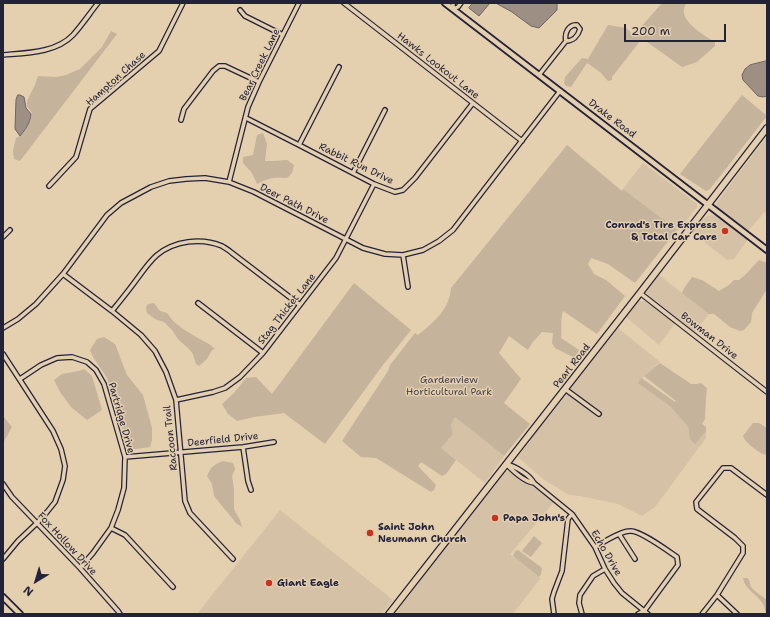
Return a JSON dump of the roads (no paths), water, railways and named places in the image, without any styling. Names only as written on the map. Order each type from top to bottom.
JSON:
[{"type":"main road","name":"Pearl Road","points":[[389,614],[767,128]]},
{"type":"street","points":[[3,55],[36,51],[62,44],[73,36],[98,3]]},
{"type":"street","name":"Hampton Chase","points":[[49,186],[76,158],[90,109],[159,51],[183,3]]},
{"type":"street","name":"Bear Creek Lane","points":[[229,182],[248,107],[299,3]]},
{"type":"street","name":"Hawks Lookout Lane","points":[[344,3],[522,141]]},
{"type":"street","name":"Drake Road","points":[[445,3],[453,6],[539,75],[767,250]]},
{"type":"street","points":[[453,6],[458,7],[461,3]]},
{"type":"street","points":[[240,10],[245,16],[283,35]]},
{"type":"street","points":[[539,75],[566,41],[573,40],[580,29],[577,25],[571,26],[565,33],[566,41]]},
{"type":"street","points":[[181,120],[184,109],[213,71],[219,66],[225,66],[259,82]]},
{"type":"street","points":[[299,145],[339,67]]},
{"type":"street","name":"Deer Path Drive","points":[[3,328],[18,319],[36,304],[63,274],[107,216],[121,203],[151,187],[169,181],[205,178],[229,182],[254,192],[363,248],[385,254],[403,255],[423,250],[439,241],[453,230],[560,91]]},
{"type":"street","name":"Rabbit Run Drive","points":[[246,118],[386,190],[395,192],[403,190],[415,178],[472,103]]},
{"type":"street","points":[[353,173],[385,110]]},
{"type":"street","name":"Stag Thicket Lane","points":[[176,400],[225,388],[240,377],[263,353],[336,258],[374,184]]},
{"type":"street","points":[[3,237],[10,230]]},
{"type":"street","points":[[112,311],[149,264],[163,250],[184,242],[195,241],[204,241],[221,246],[300,305]]},
{"type":"street","points":[[403,255],[408,287]]},
{"type":"street","name":"Raccoon Trail","points":[[63,274],[141,335],[155,351],[166,372],[176,400],[185,501],[190,513],[233,559]]},
{"type":"street","name":"Bowman Drive","points":[[640,293],[767,392]]},
{"type":"street","points":[[198,303],[263,353]]},
{"type":"street","points":[[3,354],[53,431],[61,449],[64,466],[64,480],[55,502],[3,559]]},
{"type":"street","name":"Partridge Drive","points":[[20,379],[41,365],[57,358],[72,357],[87,362],[96,370],[104,384],[126,457],[124,488],[111,528],[80,568]]},
{"type":"street","points":[[565,389],[599,414]]},
{"type":"street","name":"Deerfield Drive","points":[[126,457],[243,447],[274,442]]},
{"type":"street","points":[[243,447],[248,481],[251,490]]},
{"type":"street","name":"Echo Drive","points":[[506,464],[530,483],[534,483],[572,514],[595,547],[605,569],[614,583],[622,593],[645,610],[648,614]]},
{"type":"street","points":[[702,614],[743,553],[743,546],[698,509],[696,502],[723,468],[731,468],[767,496]]},
{"type":"street","name":"Fox Hollow Drive","points":[[3,484],[12,497],[80,568],[120,614]]},
{"type":"street","points":[[554,614],[552,599],[562,571],[568,519],[572,514]]},
{"type":"street","points":[[111,528],[125,535],[173,587]]},
{"type":"street","points":[[595,547],[619,534],[631,530],[662,546],[677,557],[678,565],[645,610],[638,614]]},
{"type":"street","points":[[619,534],[635,559]]},
{"type":"street","points":[[582,614],[579,603],[580,595],[593,576],[605,569]]},
{"type":"street","points":[[716,595],[737,614]]},
{"type":"street","points":[[3,598],[20,614]]},
{"type":"place","name":"Conrad's Tire Express & Total Car Care","points":[[725,231]]},
{"type":"place","name":"Papa John's","points":[[495,518]]},
{"type":"place","name":"Saint John Neumann Church","points":[[370,533]]},
{"type":"place","name":"Giant Eagle","points":[[269,583]]},
{"type":"park label","name":"Gardenview Horticultural Park","points":[[449,386]]}]
